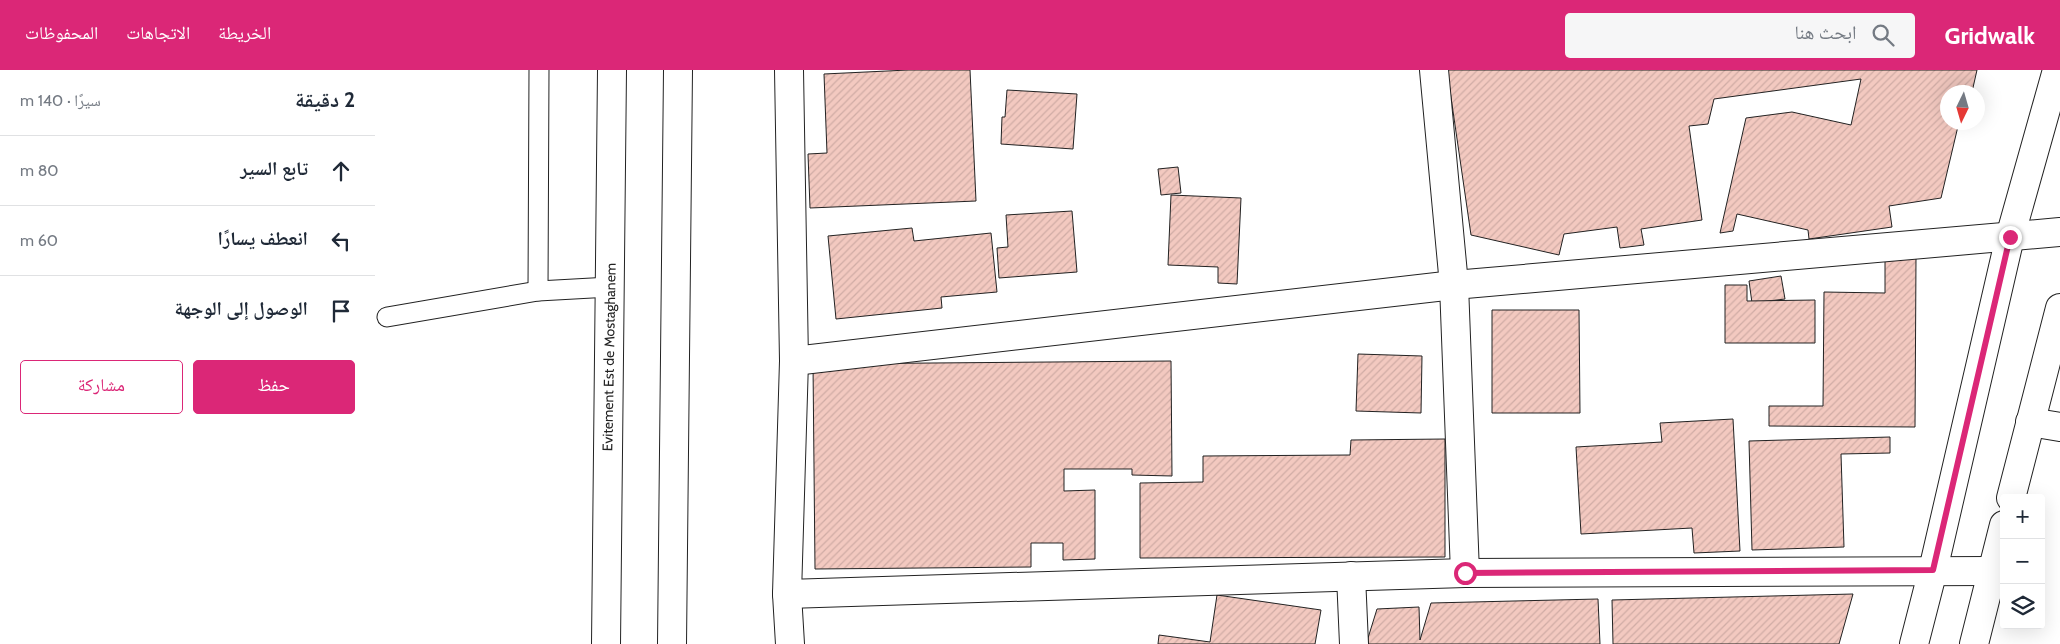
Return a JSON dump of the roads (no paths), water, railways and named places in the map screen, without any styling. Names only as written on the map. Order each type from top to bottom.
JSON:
[{"type":"main road","name":"Evitement Est de Mostaghanem","points":[[606,644],[612,70]]},
{"type":"main road","points":[[672,644],[678,70]]},
{"type":"main road","points":[[789,70],[794,361],[787,594],[790,644]]},
{"type":"main road","points":[[1434,70],[1454,285],[1465,573]]},
{"type":"main road","points":[[1914,644],[1933,570],[2010,237],[2057,70]]},
{"type":"main road","points":[[794,361],[1454,285],[2060,232]]},
{"type":"main road","points":[[2012,494],[2060,308]]},
{"type":"main road","points":[[2030,422],[2060,427]]},
{"type":"main road","points":[[1974,644],[2000,539]]},
{"type":"main road","points":[[787,594],[1465,573],[1992,571]]},
{"type":"main road","points":[[1351,576],[1354,644]]},
{"type":"lane","points":[[538,291],[539,70]]},
{"type":"lane","points":[[387,317],[538,291],[610,288]]}]
